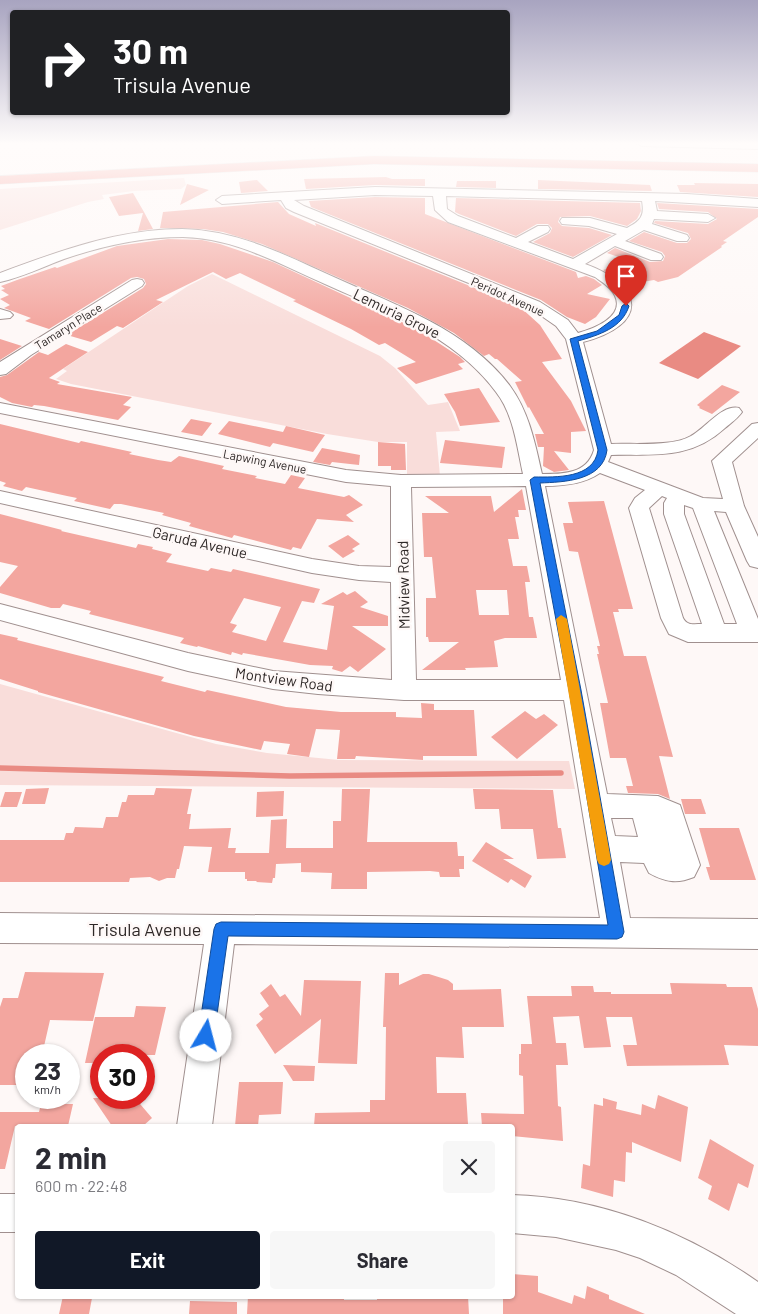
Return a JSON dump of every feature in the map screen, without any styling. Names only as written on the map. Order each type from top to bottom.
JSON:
[{"type":"street","name":"Peridot Avenue","points":[[291,204],[535,305],[562,322],[574,339],[600,458]]},
{"type":"street","points":[[439,204],[445,215],[600,274],[611,281],[625,296],[626,306],[622,316],[600,332],[574,339]]},
{"type":"street","points":[[646,220],[647,204]]},
{"type":"street","points":[[574,264],[628,233],[646,220],[708,218]]},
{"type":"street","points":[[646,220],[682,238]]},
{"type":"street","points":[[567,221],[590,222],[628,233]]},
{"type":"street","points":[[517,243],[543,229]]},
{"type":"street","name":"Lemuria Grove","points":[[0,278],[76,249],[131,236],[190,234],[221,238],[250,245],[418,320],[442,334],[475,358],[503,388],[521,420],[575,690],[617,932]]},
{"type":"street","points":[[613,241],[656,257]]},
{"type":"street","name":"Tamaryn Place","points":[[0,370],[137,283]]},
{"type":"street","name":"Lapwing Avenue","points":[[0,408],[309,470],[371,479],[401,481],[534,480]]},
{"type":"street","points":[[534,480],[560,480],[579,476],[600,458],[690,445],[700,440],[733,412]]},
{"type":"street","points":[[758,428],[722,461],[723,470],[734,497],[734,506],[758,561]]},
{"type":"street","points":[[600,458],[659,490],[701,504],[734,506]]},
{"type":"street","name":"Midview Road","points":[[401,481],[404,690]]},
{"type":"street","points":[[659,490],[642,503],[640,508],[672,618],[681,632],[755,633],[701,504]]},
{"type":"street","name":"Garuda Avenue","points":[[0,497],[312,566],[359,573],[403,575]]},
{"type":"street","points":[[680,497],[674,504],[674,514],[716,633]]},
{"type":"street","name":"Montview Road","points":[[0,612],[240,674],[318,686],[404,690],[575,690]]},
{"type":"street","points":[[595,805],[644,807],[656,850],[602,849]]},
{"type":"street","name":"Trisula Avenue","points":[[649,933],[710,923],[758,920]]},
{"type":"street","name":"Trisula Avenue","points":[[0,928],[758,934]]},
{"type":"street","points":[[194,1124],[221,929]]},
{"type":"street","points":[[0,1212],[15,1213]]},
{"type":"street","points":[[515,1214],[583,1222],[632,1235],[681,1256],[726,1282],[758,1306]]},
{"type":"shaded area","points":[[0,204],[81,204],[0,230]]},
{"type":"shaded area","points":[[212,274],[380,356],[395,368],[428,405],[448,402],[460,431],[436,432],[440,476],[407,476],[407,442],[378,442],[327,434],[71,384],[56,379],[67,371],[63,369],[188,286]]},
{"type":"shaded area","points":[[704,332],[741,346],[698,379],[659,363]]},
{"type":"shaded area","points":[[0,684],[216,744],[267,753],[339,760],[569,761],[575,789],[0,785]]},
{"type":"building","points":[[113,204],[140,204],[153,229],[138,231],[143,213],[119,216]]},
{"type":"building","points":[[251,204],[280,204],[289,214],[316,226],[315,223],[519,306],[540,325],[562,359],[542,362],[571,401],[586,431],[571,432],[571,453],[554,451],[569,470],[554,472],[543,466],[544,447],[538,447],[535,434],[544,434],[515,382],[522,381],[497,359],[489,354],[484,356],[454,333],[408,308],[262,244],[223,232],[203,229],[160,228],[163,212]]},
{"type":"building","points":[[310,204],[425,204],[425,214],[576,272],[578,278],[586,276],[594,279],[602,285],[587,294],[610,299],[596,317],[585,324],[567,317],[541,300],[311,207]]},
{"type":"building","points":[[456,204],[640,204],[641,211],[637,219],[627,226],[590,216],[560,217],[558,222],[562,226],[589,228],[612,235],[573,257],[533,242],[550,233],[552,228],[548,224],[537,224],[516,236],[455,212]]},
{"type":"building","points":[[657,204],[758,209],[758,217],[723,241],[727,242],[722,247],[678,277],[658,282],[654,280],[642,282],[622,273],[615,277],[603,270],[630,261],[607,253],[615,248],[650,262],[663,261],[665,256],[662,252],[629,241],[644,232],[677,243],[687,243],[691,239],[688,233],[654,223],[655,221],[708,224],[717,219],[708,212],[659,209]]},
{"type":"building","points":[[168,239],[202,240],[220,244],[273,262],[417,329],[460,357],[465,362],[458,364],[463,369],[416,384],[397,368],[416,362],[385,343],[379,345],[293,301],[296,300],[240,273],[226,279],[213,272],[156,300],[163,302],[123,328],[117,326],[91,342],[67,335],[143,288],[146,284],[144,279],[131,278],[49,329],[25,321],[31,318],[4,308],[10,305],[0,299],[9,295],[1,290],[5,289],[1,286],[17,280],[55,267],[57,268],[117,246]]},
{"type":"building","points":[[0,339],[22,346],[0,360]]},
{"type":"building","points":[[66,344],[88,352],[49,378],[60,382],[57,384],[132,397],[123,405],[131,407],[118,420],[44,406],[34,405],[32,407],[12,403],[0,397],[0,377],[7,375],[39,352],[48,355]]},
{"type":"building","points":[[722,385],[740,392],[712,414],[699,408],[697,405]]},
{"type":"building","points":[[479,388],[500,422],[460,426],[455,412],[444,394]]},
{"type":"building","points":[[191,419],[212,423],[202,436],[181,432]]},
{"type":"building","points":[[229,421],[283,432],[286,426],[325,435],[313,452],[273,443],[270,447],[218,434]]},
{"type":"building","points":[[0,424],[79,443],[81,441],[132,452],[129,454],[158,460],[171,462],[179,456],[224,466],[222,469],[257,476],[255,478],[285,484],[291,475],[305,478],[298,488],[344,497],[349,495],[363,505],[346,515],[354,522],[317,519],[301,549],[293,547],[291,550],[234,535],[232,538],[189,526],[191,523],[162,515],[164,513],[121,504],[114,504],[110,509],[74,501],[77,498],[26,487],[22,491],[3,486],[6,483],[0,481]]},
{"type":"building","points":[[445,440],[505,447],[502,468],[440,463]]},
{"type":"building","points":[[378,442],[405,444],[406,470],[391,470],[391,466],[378,466]]},
{"type":"building","points":[[322,448],[360,455],[359,465],[332,462],[330,465],[313,462]]},
{"type":"building","points":[[522,489],[526,510],[518,510],[519,517],[515,517],[519,539],[508,539],[513,566],[527,566],[530,582],[525,582],[529,617],[533,617],[537,638],[505,638],[494,641],[498,667],[465,668],[466,670],[422,670],[459,642],[429,642],[428,637],[426,637],[426,598],[436,598],[432,557],[424,557],[422,513],[449,513],[425,496],[491,496],[494,512]],"holes":[[[476,590],[507,590],[509,615],[479,615]]]},
{"type":"building","points":[[604,501],[633,609],[618,609],[619,612],[613,612],[624,656],[646,656],[673,757],[659,756],[670,799],[658,794],[628,793],[626,786],[633,786],[626,758],[610,758],[600,703],[608,703],[597,654],[599,654],[597,646],[600,646],[578,552],[569,551],[563,523],[573,523],[568,502]]},
{"type":"building","points":[[0,514],[61,531],[136,548],[138,544],[153,547],[152,549],[172,554],[166,562],[208,571],[211,568],[231,572],[233,569],[320,589],[314,603],[302,601],[283,642],[327,650],[334,606],[321,604],[343,592],[347,595],[355,591],[368,602],[360,607],[388,616],[388,626],[352,626],[386,649],[358,672],[350,666],[342,672],[332,669],[333,666],[310,665],[243,653],[242,655],[232,652],[231,655],[180,643],[184,638],[89,614],[91,611],[63,604],[60,608],[51,608],[0,593],[0,587],[18,566],[0,562]],"holes":[[[244,598],[281,607],[266,641],[232,632],[237,625],[230,623]]]},
{"type":"building","points":[[348,535],[360,544],[352,549],[355,551],[343,558],[328,546]]},
{"type":"building","points":[[0,634],[164,677],[161,681],[205,692],[207,690],[286,707],[341,712],[396,712],[396,717],[422,718],[421,703],[434,704],[434,710],[474,710],[477,756],[423,756],[423,760],[356,756],[355,759],[337,759],[340,730],[316,729],[309,757],[287,754],[290,744],[264,741],[261,750],[194,736],[38,692],[0,679]]},
{"type":"building","points":[[525,711],[536,719],[544,714],[558,725],[517,759],[491,737]]},
{"type":"building","points":[[49,788],[45,804],[22,804],[26,789]]},
{"type":"building","points":[[156,788],[192,789],[187,814],[191,814],[189,829],[231,828],[228,848],[236,848],[235,853],[269,853],[271,820],[287,819],[286,848],[333,848],[333,821],[341,821],[342,789],[370,789],[367,842],[457,842],[458,856],[464,856],[464,869],[459,869],[460,877],[440,877],[439,872],[430,871],[367,872],[367,889],[331,889],[332,873],[301,872],[301,863],[276,864],[275,878],[273,878],[272,883],[247,881],[245,879],[245,872],[208,872],[212,847],[184,846],[175,878],[159,881],[150,877],[130,878],[129,882],[0,882],[0,840],[64,840],[66,833],[73,833],[75,827],[103,828],[106,817],[118,817],[122,802],[126,802],[128,795],[154,795]]},
{"type":"building","points":[[473,789],[553,790],[558,828],[561,828],[566,858],[537,859],[533,829],[501,829],[499,809],[475,809]]},
{"type":"building","points":[[284,791],[283,816],[256,817],[257,792]]},
{"type":"building","points":[[5,792],[22,792],[17,807],[0,807]]},
{"type":"building","points":[[681,799],[701,799],[706,814],[685,814]]},
{"type":"building","points":[[699,828],[739,828],[756,880],[710,880],[706,867],[710,867]]},
{"type":"building","points":[[486,842],[514,859],[503,859],[532,876],[525,888],[511,879],[508,883],[472,861]]},
{"type":"building","points":[[25,972],[104,973],[93,1021],[50,1020],[45,1044],[15,1044],[15,1085],[0,1085],[0,1007],[3,998],[18,998]]},
{"type":"building","points":[[385,973],[399,973],[399,985],[423,974],[429,974],[448,980],[453,984],[453,990],[501,989],[504,1027],[462,1027],[464,1058],[436,1057],[437,1093],[466,1093],[468,1124],[314,1124],[315,1113],[370,1112],[370,1100],[385,1100],[386,1027],[383,1027]]},
{"type":"building","points":[[304,980],[361,981],[357,1064],[318,1063],[321,1019],[275,1054],[256,1025],[263,1019],[259,1014],[269,1006],[260,993],[271,984],[280,997],[285,994],[301,1016]]},
{"type":"building","points":[[670,983],[726,984],[727,987],[752,987],[758,1009],[758,1046],[724,1045],[729,1065],[627,1066],[623,1045],[637,1045],[632,1017],[606,1017],[611,1047],[584,1048],[579,1016],[553,1017],[556,1043],[566,1043],[568,1065],[556,1065],[558,1106],[561,1107],[563,1141],[515,1136],[515,1124],[482,1124],[481,1113],[524,1114],[523,1076],[519,1075],[519,1054],[521,1054],[521,1044],[532,1044],[527,996],[572,996],[571,986],[593,986],[594,992],[611,992],[611,994],[672,994]]},
{"type":"building","points":[[136,1006],[166,1007],[155,1055],[155,1044],[90,1044],[90,1063],[85,1063],[95,1017],[134,1017]]},
{"type":"building","points":[[283,1065],[315,1066],[314,1081],[293,1081]]},
{"type":"building","points":[[239,1082],[283,1082],[281,1114],[259,1115],[258,1124],[235,1124]]},
{"type":"building","points":[[658,1095],[688,1107],[681,1162],[632,1142],[632,1153],[626,1152],[625,1182],[614,1180],[613,1197],[581,1188],[583,1164],[590,1166],[594,1104],[603,1106],[603,1098],[617,1102],[616,1109],[641,1115],[642,1104],[655,1109]]},
{"type":"building","points":[[40,1109],[72,1109],[68,1124],[15,1124],[5,1169],[0,1169],[0,1112],[39,1112]]},
{"type":"building","points":[[100,1109],[144,1109],[152,1118],[145,1124],[111,1124]]},
{"type":"building","points":[[710,1139],[754,1165],[748,1188],[738,1183],[729,1211],[708,1199],[712,1186],[698,1178]]},
{"type":"building","points":[[515,1274],[538,1276],[538,1292],[572,1304],[574,1295],[585,1299],[587,1286],[609,1295],[609,1299],[645,1314],[503,1314],[503,1299],[515,1299]]},
{"type":"building","points":[[62,1299],[92,1299],[89,1314],[59,1314]]},
{"type":"building","points":[[248,1299],[468,1299],[469,1314],[247,1314]]},
{"type":"building","points":[[190,1301],[237,1302],[237,1314],[189,1314]]},
{"type":"waterway","points":[[0,768],[290,776],[561,773]]},
{"type":"slow traffic","points":[[561,619],[604,860]]},
{"type":"route","points":[[206,1036],[221,929],[617,932],[575,690],[534,480],[560,480],[579,476],[597,465],[602,457],[602,450],[574,339],[600,332],[622,316],[626,306]]}]
